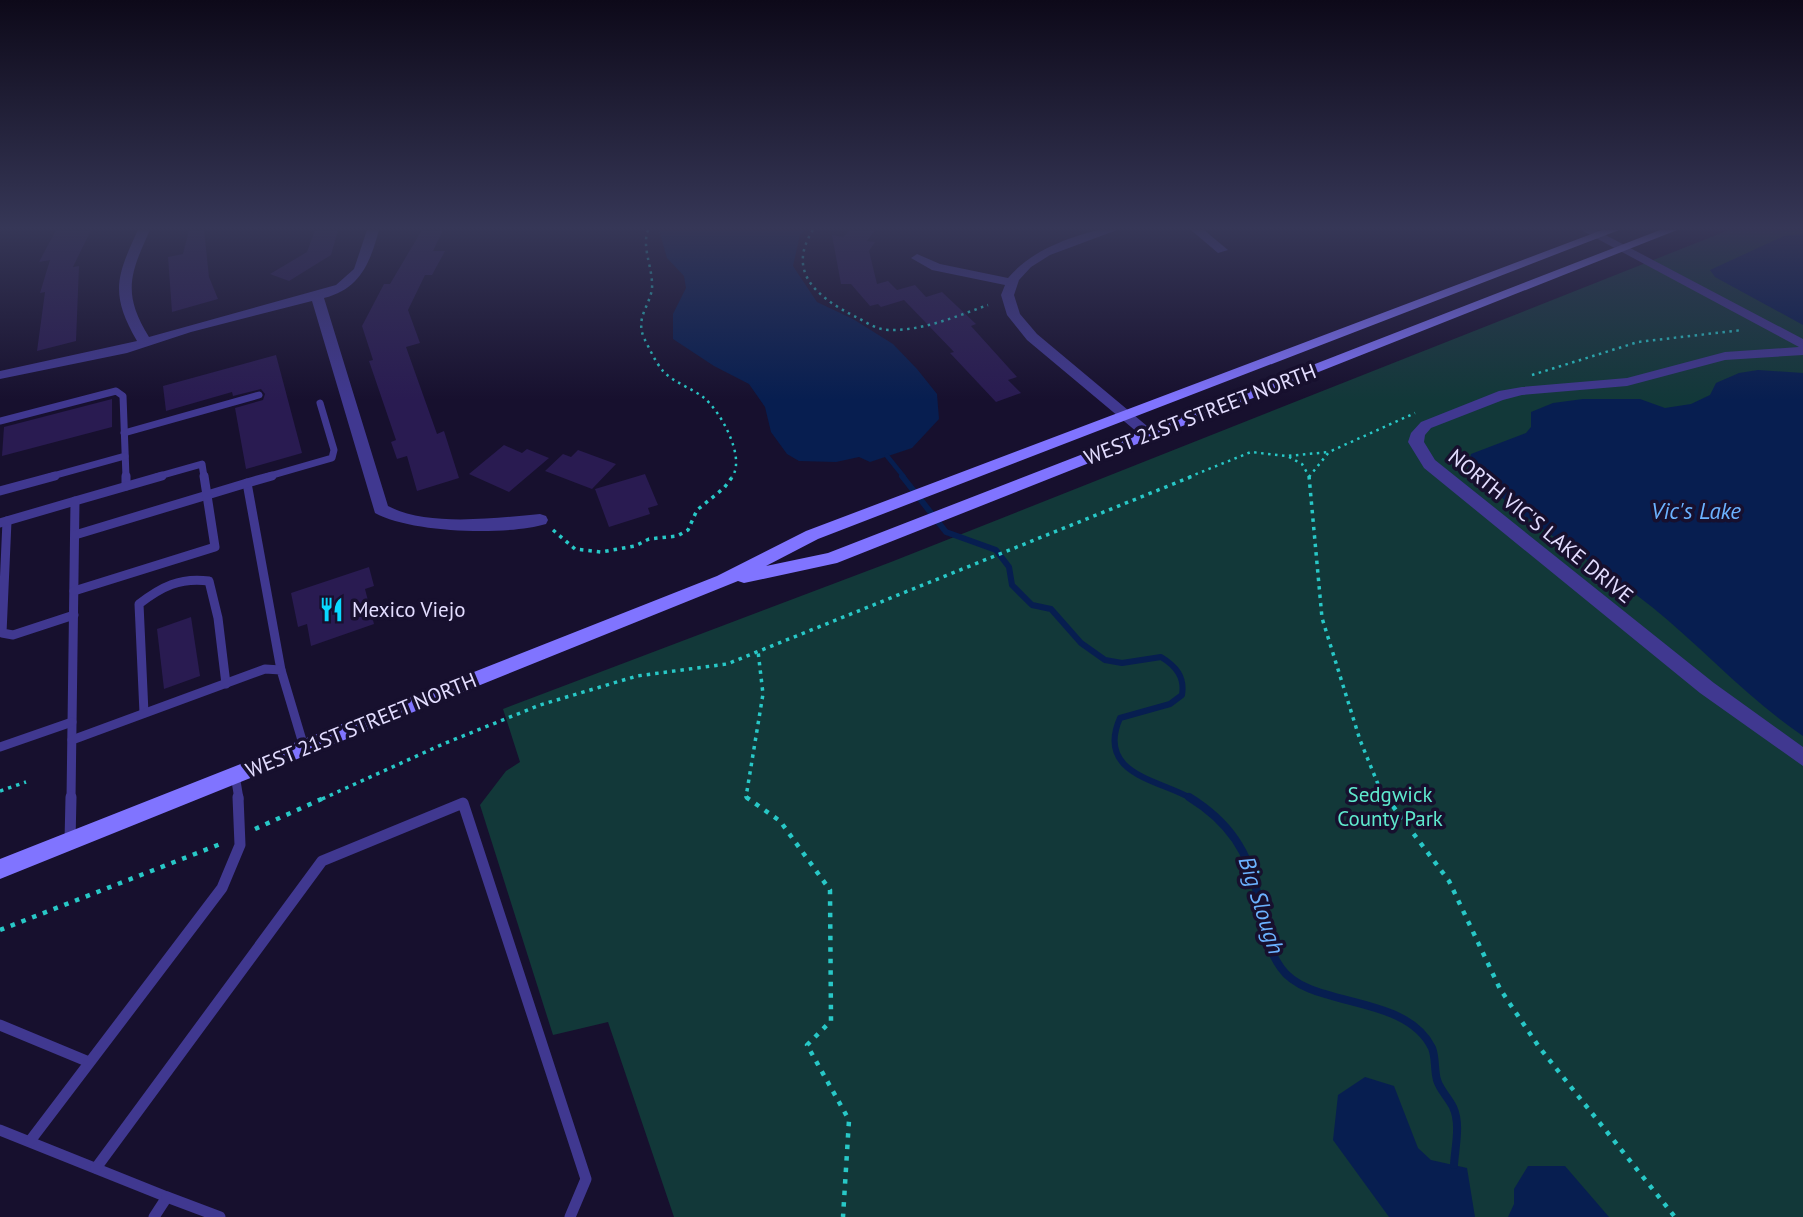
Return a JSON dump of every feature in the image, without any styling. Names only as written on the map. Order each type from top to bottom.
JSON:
[{"type":"main road","name":"WEST 21ST STREET NORTH","points":[[0,869],[723,582],[812,535],[1454,287]]},
{"type":"main road","name":"WEST 21ST STREET NORTH","points":[[723,582],[831,559],[1526,287]]},
{"type":"street","points":[[123,287],[126,313],[145,342]]},
{"type":"street","points":[[0,375],[54,366],[317,296],[342,287]]},
{"type":"street","points":[[1010,287],[1007,296],[1009,304],[1030,336],[1148,434]]},
{"type":"street","points":[[1694,287],[1803,344]]},
{"type":"street","points":[[317,296],[381,509],[390,517],[425,522],[494,524],[540,520]]},
{"type":"street","name":"NORTH VIC'S LAKE DRIVE","points":[[1803,351],[1725,356],[1628,382],[1522,391],[1499,396],[1426,425],[1418,433],[1416,442],[1429,464],[1707,688],[1803,758]]},
{"type":"lane","points":[[0,421],[116,391],[123,396],[126,486]]},
{"type":"lane","points":[[124,433],[259,395]]},
{"type":"lane","points":[[75,535],[332,458],[334,450],[320,403]]},
{"type":"lane","points":[[0,491],[125,456]]},
{"type":"lane","points":[[74,591],[215,547],[202,464],[4,522],[2,633],[13,635],[74,615]]},
{"type":"lane","points":[[247,483],[281,670],[304,747]]},
{"type":"lane","points":[[70,841],[75,501]]},
{"type":"lane","points":[[144,713],[139,604],[163,585],[189,577],[209,581],[218,618],[226,684]]},
{"type":"lane","points":[[72,740],[265,669],[281,670]]},
{"type":"lane","points":[[0,747],[72,722]]},
{"type":"lane","points":[[30,1141],[222,888],[239,856],[243,834],[235,775]]},
{"type":"lane","points":[[96,1168],[322,862],[463,803],[586,1179],[570,1217]]},
{"type":"lane","points":[[0,1025],[89,1062]]},
{"type":"lane","points":[[0,1130],[220,1217]]},
{"type":"lane","points":[[154,1217],[167,1197]]},
{"type":"path","points":[[540,520],[575,549],[601,552],[635,546],[649,539],[677,536],[688,530],[697,510],[724,488],[736,471],[738,456],[715,409],[663,371],[645,340],[640,327],[642,312],[653,287]]},
{"type":"path","points":[[812,287],[819,295],[851,315],[882,329],[920,327],[988,305]]},
{"type":"path","points":[[1521,378],[1638,342],[1699,332],[1776,330]]},
{"type":"path","points":[[0,930],[243,834],[472,733],[576,694],[639,676],[727,664],[1251,452],[1287,456],[1329,452],[1417,412]]},
{"type":"path","points":[[1309,476],[1329,452]]},
{"type":"path","points":[[1287,456],[1302,464],[1309,476],[1322,618],[1360,740],[1380,789],[1449,881],[1500,989],[1539,1047],[1675,1217]]},
{"type":"path","points":[[758,651],[762,694],[746,797],[780,821],[830,891],[831,1021],[807,1045],[849,1120],[844,1217]]},
{"type":"path","points":[[0,791],[26,782]]},
{"type":"green space","name":"Sedgwick County Park","points":[[1586,287],[1803,287],[1803,1217],[674,1217],[608,1022],[553,1035],[480,805],[506,771],[520,762],[503,709],[891,562]]},
{"type":"water","points":[[807,287],[817,302],[853,319],[893,344],[937,394],[939,419],[912,448],[870,462],[859,457],[836,462],[799,461],[787,454],[771,432],[765,407],[749,384],[714,366],[673,339],[673,314],[686,288]]},
{"type":"water","points":[[1733,287],[1803,287],[1803,325]]},
{"type":"water","name":"Vic's Lake","points":[[1758,370],[1803,373],[1803,736],[1745,690],[1652,607],[1534,523],[1468,467],[1471,454],[1526,433],[1531,427],[1531,412],[1553,403],[1583,399],[1640,399],[1665,408],[1691,404],[1710,395],[1716,383],[1739,373]]},
{"type":"water","points":[[1365,1077],[1394,1086],[1418,1148],[1431,1160],[1467,1168],[1475,1217],[1389,1217],[1333,1140],[1338,1095]]},
{"type":"water","points":[[1528,1166],[1565,1166],[1609,1217],[1508,1217],[1514,1204],[1514,1189]]},
{"type":"building","points":[[42,287],[78,287],[76,341],[37,351],[45,292],[40,293]]},
{"type":"building","points":[[170,287],[213,287],[218,299],[172,312]]},
{"type":"building","points":[[383,287],[419,287],[408,310],[420,343],[406,347],[437,434],[444,431],[459,478],[417,491],[407,456],[397,459],[391,442],[396,440],[369,361],[373,360],[362,326]]},
{"type":"building","points":[[853,287],[894,287],[897,290],[917,287],[926,297],[942,292],[976,324],[971,326],[1017,377],[1008,380],[1021,393],[996,402],[950,353],[954,352],[904,300],[881,307],[878,304],[870,306]]},
{"type":"building","points":[[276,355],[302,453],[246,469],[235,408],[263,400],[265,394],[261,389],[233,396],[232,392],[166,411],[163,386]]},
{"type":"building","points":[[112,399],[112,427],[2,456],[4,427]]},
{"type":"building","points":[[504,445],[522,453],[527,449],[549,458],[509,492],[469,474]]},
{"type":"building","points":[[578,450],[616,464],[592,489],[545,471],[563,454],[571,457]]},
{"type":"building","points":[[645,474],[658,505],[648,508],[650,514],[609,527],[595,489]]},
{"type":"building","name":"Mexico Viejo","points":[[369,567],[374,586],[365,589],[374,624],[311,646],[307,624],[298,627],[291,593]]},
{"type":"building","points":[[191,617],[200,676],[164,689],[157,629]]},
{"type":"waterway","name":"Big Slough","points":[[887,456],[904,477]]},
{"type":"waterway","name":"Big Slough","points":[[902,476],[946,532],[996,550],[1009,567],[1012,585],[1032,605],[1051,609],[1081,643],[1105,660],[1122,663],[1161,657],[1175,668],[1181,677],[1182,695],[1170,704],[1120,718],[1115,737],[1116,752],[1124,764],[1135,773],[1192,799]]},
{"type":"waterway","name":"Big Slough","points":[[1189,797],[1226,827],[1243,852],[1254,881],[1268,943],[1281,968],[1294,981],[1313,990],[1380,1009],[1401,1018],[1419,1030],[1432,1048],[1437,1080],[1455,1114],[1457,1128],[1454,1165]]},
{"type":"place","name":"Mexico Viejo","points":[[332,609]]}]
